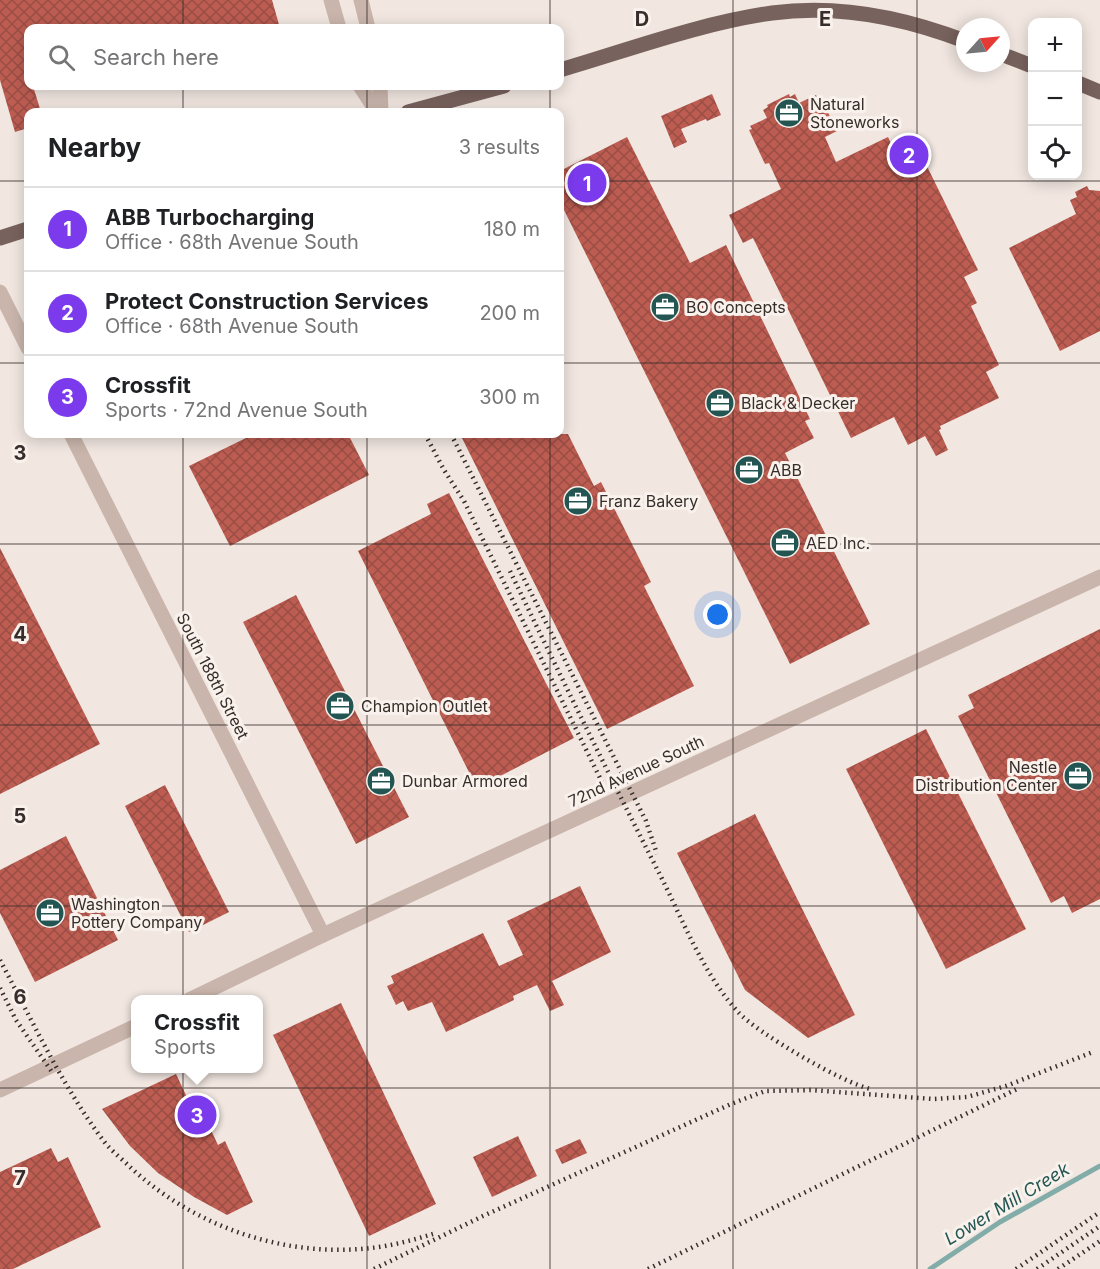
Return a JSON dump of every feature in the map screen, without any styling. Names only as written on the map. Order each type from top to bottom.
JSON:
[{"type":"main road","points":[[564,69],[727,22],[773,13],[813,11],[873,15],[934,29],[956,37]]},
{"type":"main road","points":[[1010,57],[1028,64]]},
{"type":"main road","points":[[1082,85],[1100,92]]},
{"type":"main road","points":[[423,108],[489,90]]},
{"type":"main road","points":[[0,238],[24,230]]},
{"type":"street","points":[[332,0],[338,24]]},
{"type":"street","points":[[360,0],[367,24]]},
{"type":"street","points":[[363,90],[376,108]]},
{"type":"street","points":[[379,108],[380,90]]},
{"type":"street","points":[[0,292],[24,340]]},
{"type":"street","name":"South 188th Street","points":[[73,438],[323,935]]},
{"type":"street","name":"72nd Avenue South","points":[[197,995],[1100,577]]},
{"type":"street","points":[[0,1090],[131,1028]]},
{"type":"building","points":[[0,0],[272,0],[279,24],[24,24],[24,90],[34,90],[40,108],[24,108],[24,129],[15,132],[0,80]]},
{"type":"building","points":[[712,94],[721,115],[681,129],[687,142],[674,148],[661,116]]},
{"type":"building","points":[[789,94],[790,97],[795,94],[799,103],[816,95],[820,96],[837,131],[825,137],[836,162],[888,137],[898,158],[918,148],[978,270],[964,277],[977,303],[971,306],[999,365],[986,372],[999,398],[940,426],[939,430],[948,450],[936,456],[925,436],[908,445],[894,417],[851,438],[753,238],[743,243],[729,215],[781,189],[769,163],[765,164],[749,130],[752,129],[750,126],[767,118],[763,110],[768,107],[767,105]]},
{"type":"building","points":[[627,137],[690,263],[726,245],[810,419],[805,421],[814,438],[785,453],[870,624],[790,664],[564,210],[564,169]]},
{"type":"building","points":[[1087,186],[1089,190],[1100,191],[1100,331],[1060,351],[1009,248],[1076,214],[1070,200],[1077,197],[1075,192]]},
{"type":"building","points":[[564,434],[568,434],[594,486],[601,482],[651,582],[644,586],[694,686],[607,729],[462,438],[564,438]]},
{"type":"building","points":[[246,438],[350,438],[369,475],[230,546],[189,466]]},
{"type":"building","points":[[449,493],[574,738],[477,788],[358,551],[431,514],[427,504]]},
{"type":"building","points":[[0,548],[100,744],[0,794]]},
{"type":"building","points":[[296,595],[409,817],[356,844],[243,622]]},
{"type":"building","points":[[1100,629],[1100,899],[1072,913],[1064,896],[1051,903],[958,716],[974,708],[968,695]]},
{"type":"building","points":[[926,729],[1026,929],[946,969],[846,769]]},
{"type":"building","points":[[165,785],[229,912],[189,932],[125,806]]},
{"type":"building","points":[[755,814],[855,1015],[808,1038],[745,990],[677,853]]},
{"type":"building","points":[[66,836],[118,940],[35,982],[0,913],[0,870]]},
{"type":"building","points":[[580,886],[611,952],[552,981],[564,1005],[550,1011],[537,985],[513,996],[514,1000],[446,1032],[432,1002],[408,1011],[403,1001],[396,1005],[387,986],[394,983],[391,976],[483,933],[499,966],[523,955],[507,921]]},
{"type":"building","points":[[341,1003],[436,1204],[369,1236],[273,1035]]},
{"type":"building","points":[[176,1074],[195,1114],[202,1111],[218,1145],[225,1141],[253,1202],[227,1215],[158,1173],[130,1146],[102,1109]]},
{"type":"building","points":[[518,1136],[537,1176],[492,1197],[473,1157]]},
{"type":"building","points":[[580,1139],[587,1153],[562,1164],[555,1150]]},
{"type":"building","points":[[51,1148],[58,1162],[68,1157],[101,1227],[13,1269],[0,1269],[0,1172]]},
{"type":"waterway","name":"Lower Mill Creek","points":[[930,1269],[1000,1222],[1100,1166]]},
{"type":"railway","points":[[427,438],[464,501],[602,782]]},
{"type":"railway","points":[[453,438],[646,821],[657,854]]},
{"type":"railway","points":[[510,571],[693,943],[713,979],[738,1012],[763,1032],[822,1068],[871,1089]]},
{"type":"railway","points":[[0,960],[62,1078],[90,1123],[106,1144],[129,1166],[181,1206],[241,1233],[305,1248],[338,1250],[371,1248],[433,1234]]},
{"type":"railway","points":[[0,988],[16,1020],[52,1072]]},
{"type":"railway","points":[[374,1269],[483,1216],[731,1104],[765,1091],[811,1090],[933,1099],[967,1097],[1006,1086],[1093,1052]]},
{"type":"railway","points":[[648,1269],[1019,1088]]},
{"type":"railway","points":[[1016,1269],[1100,1212]]},
{"type":"railway","points":[[1037,1269],[1100,1226]]},
{"type":"railway","points":[[1058,1269],[1100,1241]]},
{"type":"place","name":"Natural Stoneworks","points":[[789,113]]},
{"type":"place","name":"Protect Construction Services","points":[[909,155]]},
{"type":"place","name":"ABB Turbocharging","points":[[587,183]]},
{"type":"place","name":"BO Concepts","points":[[665,307]]},
{"type":"place","name":"Black & Decker","points":[[720,403]]},
{"type":"place","name":"ABB","points":[[749,470]]},
{"type":"place","name":"Franz Bakery","points":[[578,501]]},
{"type":"place","name":"AED Inc.","points":[[785,543]]},
{"type":"place","name":"Champion Outlet","points":[[340,706]]},
{"type":"place","name":"Nestle Distribution Center","points":[[1078,776]]},
{"type":"place","name":"Dunbar Armored","points":[[381,781]]},
{"type":"place","name":"Washington Pottery Company","points":[[50,913]]},
{"type":"place","name":"Crossfit","points":[[197,1115]]}]
